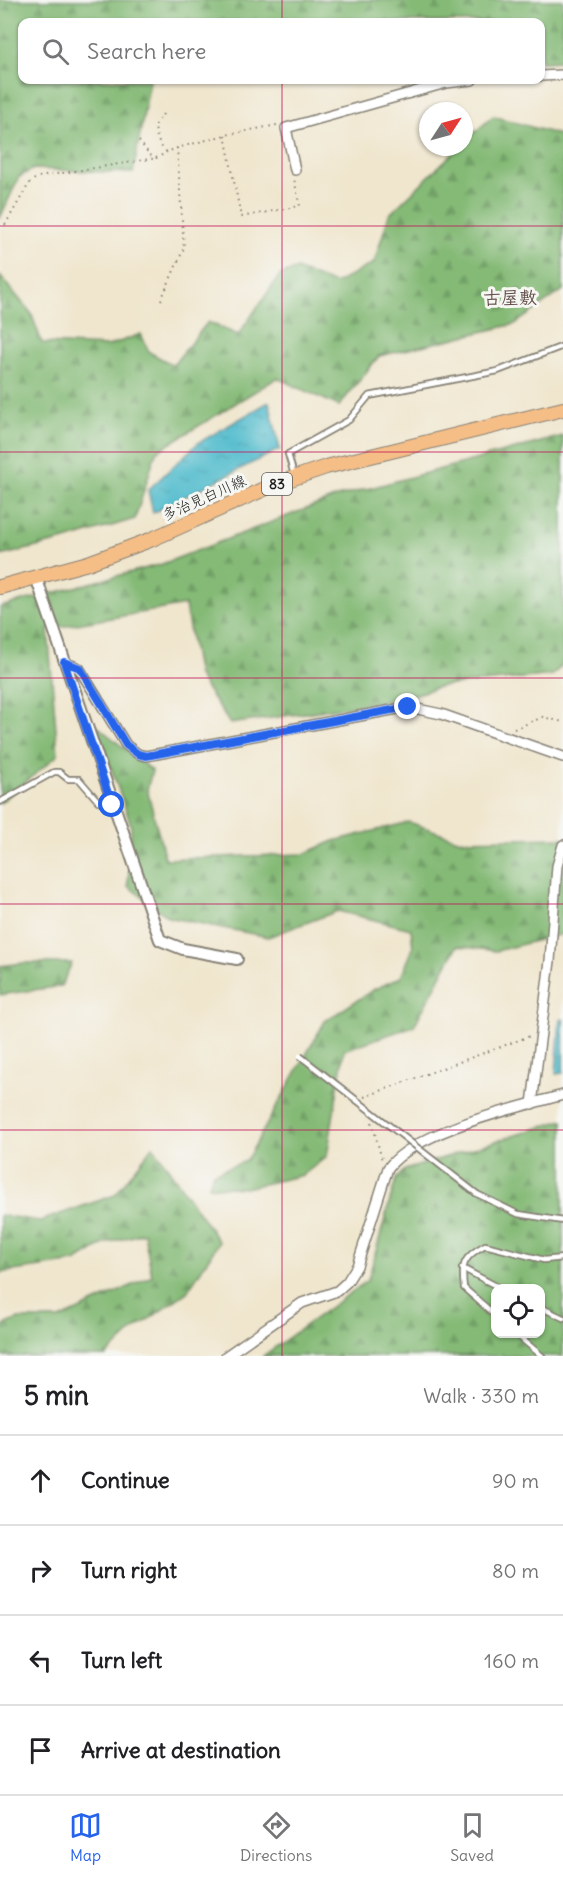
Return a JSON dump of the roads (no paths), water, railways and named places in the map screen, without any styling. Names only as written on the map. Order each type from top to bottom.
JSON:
[{"type":"main road","name":"多治見白川線","points":[[0,587],[88,563],[150,540],[295,477],[563,409]]},
{"type":"street","points":[[545,75],[563,75]]},
{"type":"street","points":[[295,170],[286,128],[442,84]]},
{"type":"street","points":[[36,577],[160,940],[183,949],[237,959]]},
{"type":"street","points":[[64,662],[80,668],[126,745],[138,754],[146,756],[408,707],[441,714],[498,736],[563,757]]},
{"type":"street","points":[[532,1104],[557,866],[563,845]]},
{"type":"street","points":[[226,1356],[303,1303],[337,1291],[347,1282],[357,1266],[388,1168],[395,1158],[430,1138],[563,1095]]},
{"type":"lane","points":[[295,477],[290,467],[288,454],[348,420],[369,396],[498,371],[563,346]]},
{"type":"lane","points":[[0,802],[54,772],[59,772],[68,779],[79,779],[98,801],[112,805]]},
{"type":"lane","points":[[300,1056],[477,1194],[518,1214],[563,1221]]},
{"type":"lane","points":[[491,1312],[464,1288],[462,1268],[470,1253],[485,1245],[544,1260],[563,1258]]},
{"type":"lane","points":[[462,1268],[492,1284]]},
{"type":"lane","points":[[545,1309],[563,1318]]},
{"type":"lane","points":[[521,1338],[542,1356]]},
{"type":"water","points":[[269,402],[280,449],[153,513],[148,490],[198,443]]},
{"type":"water","points":[[560,1019],[563,1019],[563,1073],[556,1074]]},
{"type":"district","name":"古屋敷","points":[[510,298]]}]
